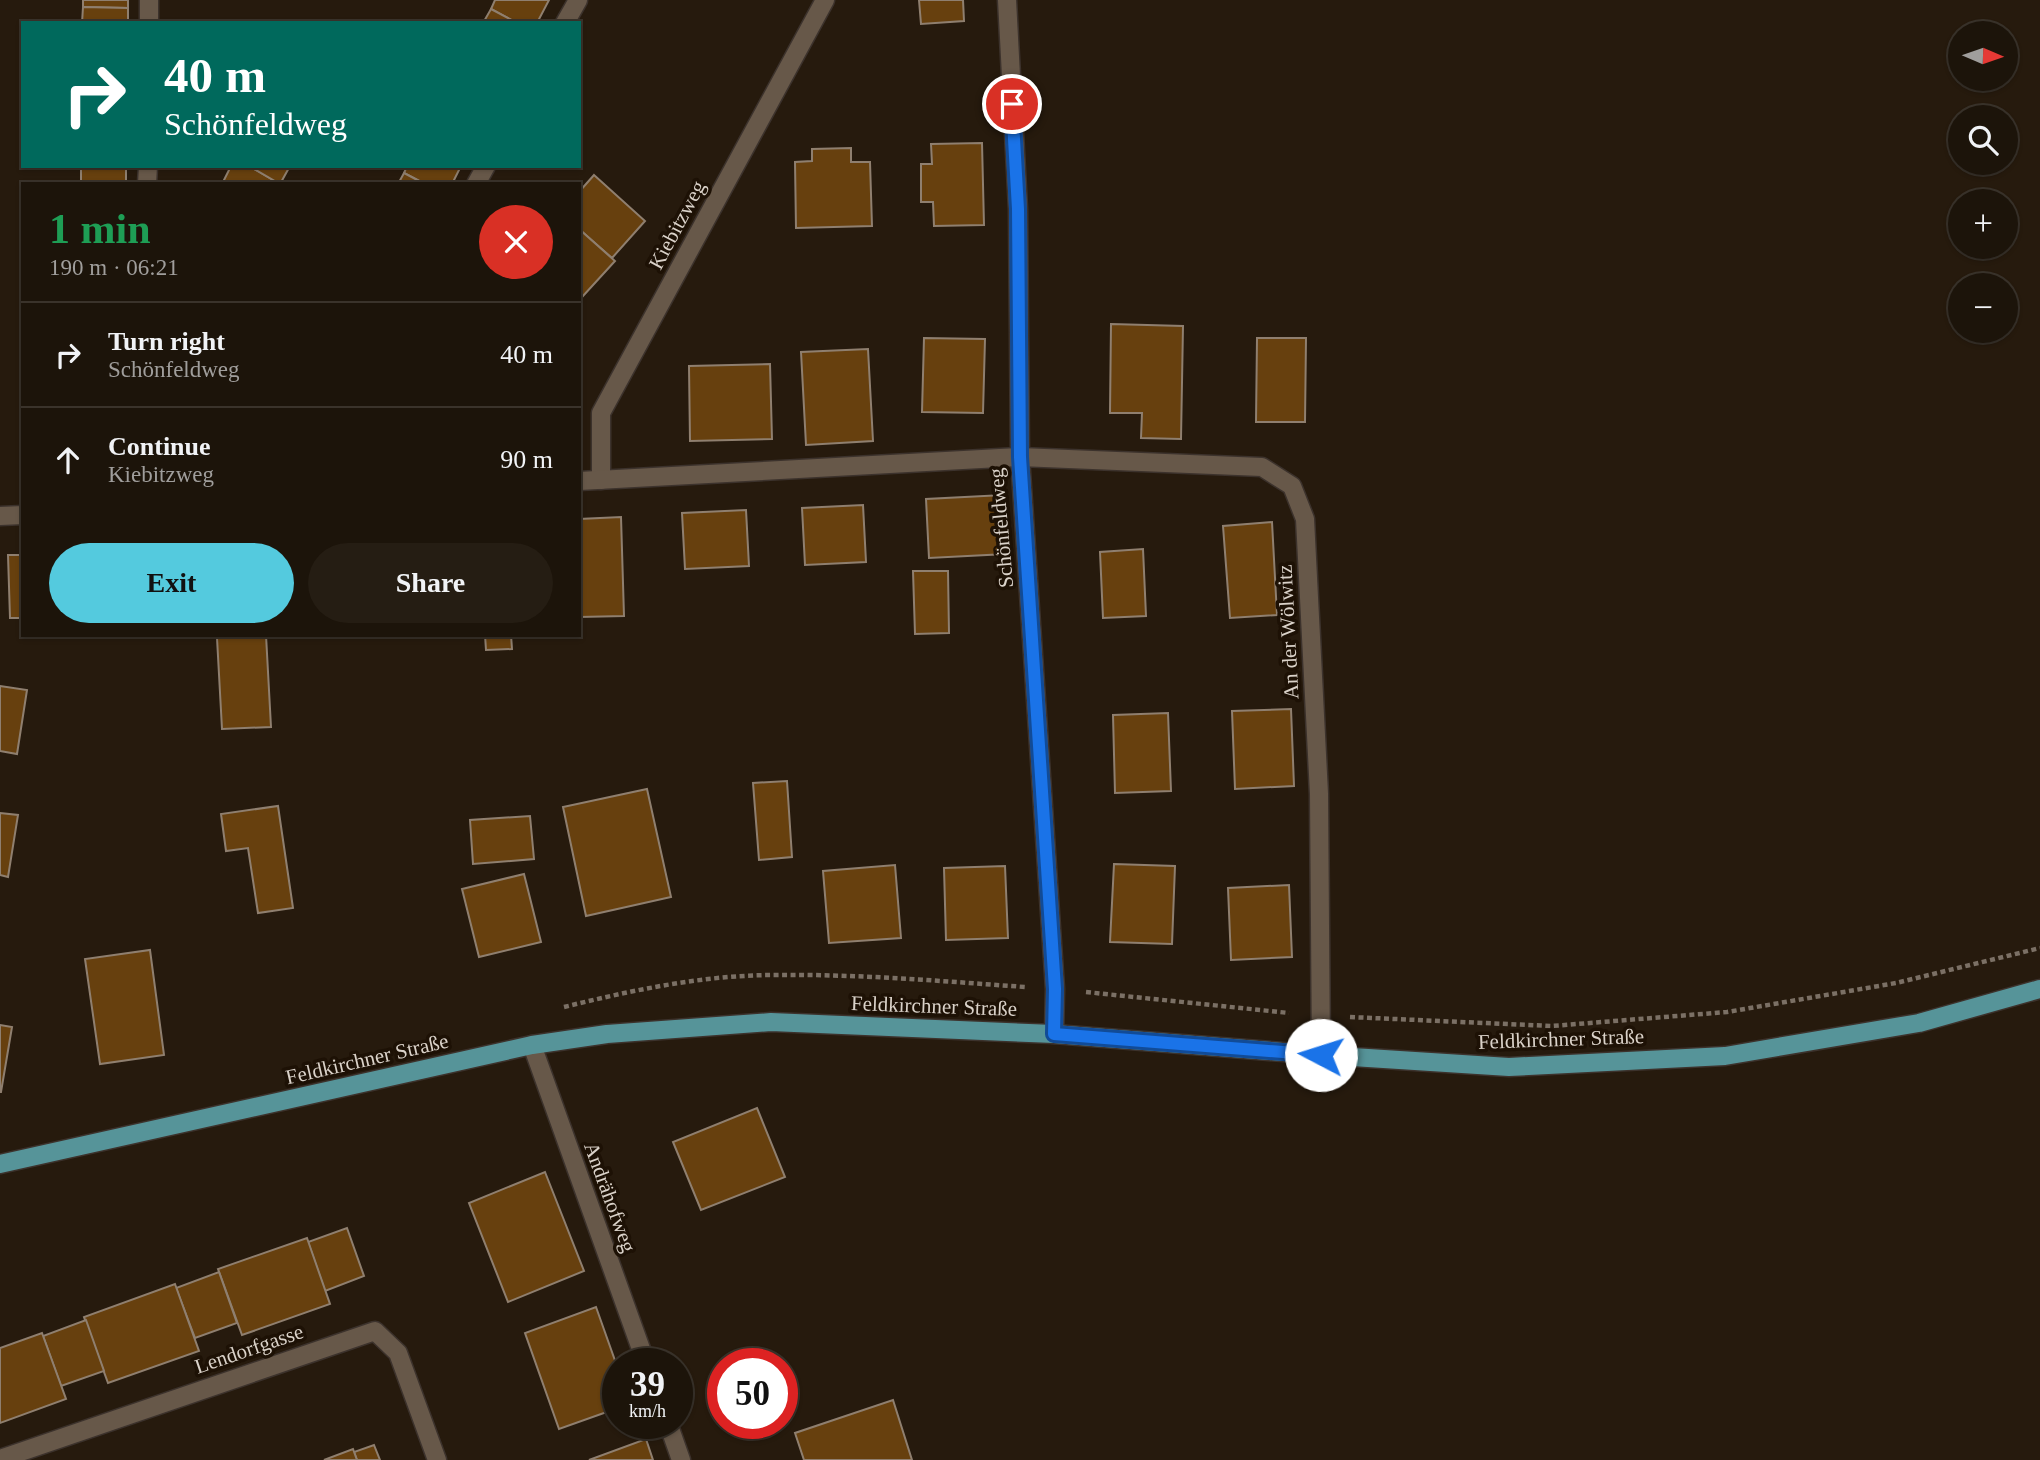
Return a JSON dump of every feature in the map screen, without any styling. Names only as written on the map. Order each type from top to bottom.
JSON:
[{"type":"main road","name":"Feldkirchner Straße","points":[[0,1164],[532,1045],[607,1034],[771,1022],[1054,1034],[1509,1067],[1725,1055],[1919,1023],[2040,989]]},
{"type":"street","points":[[149,0],[149,21]]},
{"type":"street","points":[[566,21],[578,0]]},
{"type":"street","name":"Kiebitzweg","points":[[601,480],[601,413],[825,0]]},
{"type":"street","points":[[1007,0],[1018,209],[1020,457]]},
{"type":"street","name":"Schönfeldweg","points":[[581,481],[1020,457],[1055,989],[1054,1034]]},
{"type":"street","name":"An der Wölwitz","points":[[1020,457],[1262,467],[1292,486],[1305,519],[1319,794],[1321,1055]]},
{"type":"street","points":[[0,516],[21,515]]},
{"type":"street","name":"Andrähofweg","points":[[532,1045],[641,1348]]},
{"type":"street","name":"Lendorfgasse","points":[[0,1458],[375,1331],[398,1353],[437,1460]]},
{"type":"street","points":[[674,1439],[681,1460]]},
{"type":"building","points":[[83,0],[128,0],[128,8],[83,7]]},
{"type":"building","points":[[495,0],[549,0],[538,21],[513,21],[491,9]]},
{"type":"building","points":[[919,0],[963,0],[964,21],[921,24]]},
{"type":"building","points":[[83,7],[128,8],[128,21],[82,21]]},
{"type":"building","points":[[491,9],[513,21],[484,21]]},
{"type":"building","points":[[982,143],[984,225],[934,226],[933,202],[921,202],[921,164],[932,164],[931,144]]},
{"type":"building","points":[[851,148],[851,162],[870,162],[872,226],[796,228],[795,162],[812,161],[812,149]]},
{"type":"building","points":[[81,168],[126,168],[126,182],[81,182]]},
{"type":"building","points":[[230,168],[252,168],[277,182],[223,182]]},
{"type":"building","points":[[252,168],[289,168],[281,182]]},
{"type":"building","points":[[406,168],[460,168],[453,182],[421,182],[404,173]]},
{"type":"building","points":[[404,173],[421,182],[399,182]]},
{"type":"building","points":[[594,175],[645,221],[612,258],[581,231],[581,190]]},
{"type":"building","points":[[581,231],[615,261],[583,296],[581,294]]},
{"type":"building","points":[[1111,324],[1183,326],[1181,439],[1141,438],[1142,413],[1110,413]]},
{"type":"building","points":[[924,338],[985,339],[983,413],[922,412]]},
{"type":"building","points":[[1257,338],[1306,338],[1305,422],[1256,422]]},
{"type":"building","points":[[868,349],[873,441],[806,445],[801,352]]},
{"type":"building","points":[[770,364],[772,439],[690,441],[689,366]]},
{"type":"building","points":[[1003,495],[1006,554],[929,558],[926,499]]},
{"type":"building","points":[[863,505],[866,562],[805,565],[802,508]]},
{"type":"building","points":[[746,510],[749,566],[685,569],[682,513]]},
{"type":"building","points":[[621,517],[624,616],[581,617],[581,519]]},
{"type":"building","points":[[1272,522],[1277,615],[1230,618],[1223,526]]},
{"type":"building","points":[[1143,549],[1146,616],[1103,618],[1100,552]]},
{"type":"building","points":[[8,555],[21,555],[21,618],[10,618]]},
{"type":"building","points":[[913,571],[948,571],[949,633],[915,634]]},
{"type":"building","points":[[266,637],[271,727],[222,729],[217,638]]},
{"type":"building","points":[[485,637],[511,637],[512,649],[486,650]]},
{"type":"building","points":[[0,686],[27,690],[17,754],[0,751]]},
{"type":"building","points":[[1291,709],[1294,786],[1235,789],[1232,711]]},
{"type":"building","points":[[1168,713],[1171,791],[1115,793],[1113,715]]},
{"type":"building","points":[[787,781],[792,857],[759,860],[753,783]]},
{"type":"building","points":[[647,789],[671,897],[586,916],[563,807]]},
{"type":"building","points":[[278,806],[293,908],[258,913],[248,848],[226,851],[221,814]]},
{"type":"building","points":[[0,813],[18,815],[8,877],[0,875]]},
{"type":"building","points":[[530,816],[534,859],[473,864],[470,820]]},
{"type":"building","points":[[1114,864],[1175,866],[1172,944],[1110,942]]},
{"type":"building","points":[[895,865],[901,938],[829,943],[823,871]]},
{"type":"building","points":[[1005,866],[1008,938],[946,940],[944,868]]},
{"type":"building","points":[[524,874],[541,942],[479,957],[462,889]]},
{"type":"building","points":[[1289,885],[1292,957],[1231,960],[1228,888]]},
{"type":"building","points":[[150,950],[164,1055],[100,1064],[85,959]]},
{"type":"building","points":[[0,1025],[12,1027],[1,1092],[0,1092]]},
{"type":"building","points":[[757,1108],[785,1177],[701,1210],[673,1142]]},
{"type":"building","points":[[545,1172],[584,1271],[508,1302],[469,1203]]},
{"type":"building","points":[[347,1228],[364,1276],[325,1291],[308,1242]]},
{"type":"building","points":[[307,1238],[330,1304],[242,1335],[218,1269]]},
{"type":"building","points":[[219,1272],[237,1323],[195,1338],[176,1288]]},
{"type":"building","points":[[175,1284],[199,1351],[108,1383],[84,1317]]},
{"type":"building","points":[[596,1307],[611,1348],[602,1348],[602,1414],[559,1429],[525,1333]]},
{"type":"building","points":[[86,1320],[104,1371],[61,1386],[43,1336]]},
{"type":"building","points":[[42,1333],[66,1399],[0,1423],[0,1348]]},
{"type":"building","points":[[893,1400],[912,1460],[804,1460],[797,1439],[798,1432]]},
{"type":"building","points":[[646,1439],[653,1460],[589,1460]]},
{"type":"building","points":[[374,1445],[380,1460],[357,1460],[354,1452]]},
{"type":"building","points":[[353,1449],[357,1460],[324,1460]]},
{"type":"route","points":[[1012,104],[1018,209],[1020,457],[1055,989],[1054,1034],[1321,1055]]}]
